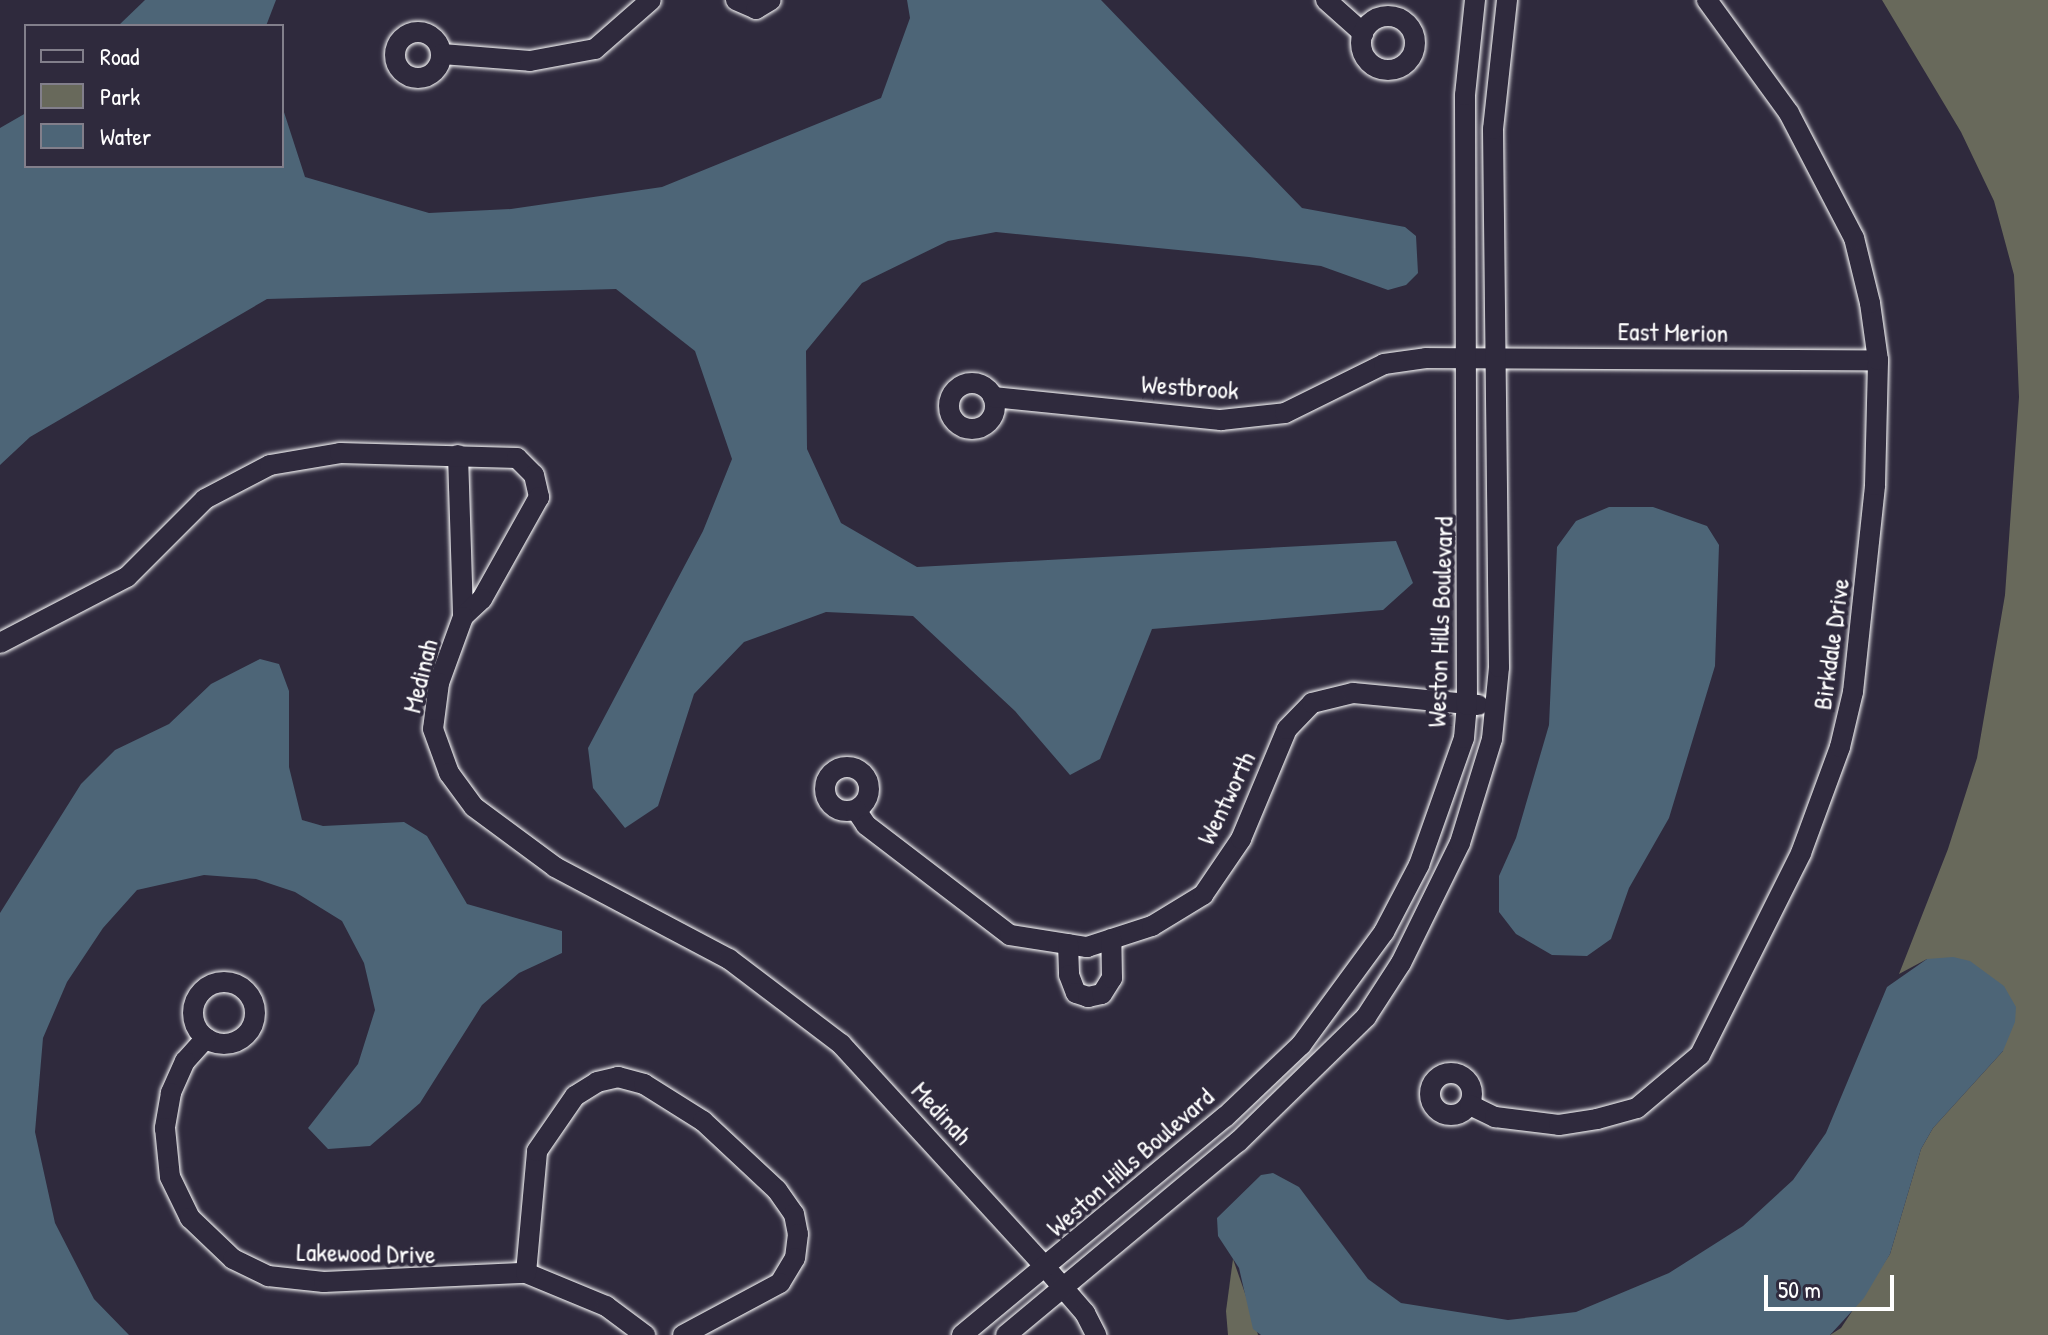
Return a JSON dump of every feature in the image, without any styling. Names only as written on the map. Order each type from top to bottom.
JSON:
[{"type":"street","points":[[442,54],[530,61],[595,49],[651,0]]},
{"type":"street","points":[[736,0],[756,9],[771,0]]},
{"type":"street","points":[[1326,0],[1363,33]]},
{"type":"street","name":"Weston Hills Boulevard","points":[[962,1335],[1046,1268],[1290,1055],[1350,983],[1419,865],[1464,738],[1467,705],[1465,95],[1475,0]]},
{"type":"street","name":"Weston Hills Boulevard","points":[[1006,1335],[1238,1142],[1366,1017],[1401,963],[1460,843],[1484,772],[1496,705],[1497,356],[1493,129],[1507,0]]},
{"type":"street","name":"Birkdale Drive","points":[[1470,1105],[1495,1117],[1559,1125],[1637,1108],[1700,1055],[1801,853],[1840,747],[1863,622],[1878,360],[1854,238],[1789,113],[1707,0]]},
{"type":"street","name":"East Merion","points":[[1468,356],[1878,360]]},
{"type":"street","name":"Westbrook","points":[[993,397],[1221,420],[1285,413],[1384,364],[1468,356]]},
{"type":"street","name":"Medinah","points":[[0,643],[127,577],[205,499],[270,465],[340,453],[517,458],[534,475],[539,497],[482,599],[463,617],[439,683],[433,729],[449,773],[474,807],[555,867],[729,959],[841,1044],[1046,1268],[1085,1313],[1096,1335]]},
{"type":"street","points":[[458,455],[463,617]]},
{"type":"street","name":"Wentworth","points":[[856,810],[866,825],[1010,935],[1087,947],[1152,926],[1203,895],[1241,839],[1287,729],[1312,703],[1353,693],[1467,705],[1496,705]]},
{"type":"street","points":[[1068,944],[1069,975],[1076,993],[1088,997],[1102,994],[1112,978],[1111,939]]},
{"type":"street","name":"Lakewood Drive","points":[[206,1038],[185,1061],[171,1093],[165,1128],[170,1177],[190,1218],[233,1259],[268,1276],[324,1282],[526,1273],[606,1306],[645,1335]]},
{"type":"street","points":[[526,1273],[537,1151],[575,1096],[597,1082],[618,1077],[644,1084],[703,1121],[777,1190],[794,1214],[798,1234],[795,1258],[780,1283],[683,1335]]},
{"type":"green space","points":[[1882,0],[2048,0],[2048,1335],[1830,1335],[1841,1328],[1890,1254],[1921,1149],[1933,1128],[2003,1051],[1927,959],[1899,974],[1948,849],[1977,758],[2005,595],[2019,397],[2014,275],[1994,201],[1961,132]]},
{"type":"green space","points":[[1233,1259],[1258,1335],[1228,1335],[1226,1311]]},
{"type":"water","points":[[145,0],[276,0],[267,24],[120,24]]},
{"type":"water","points":[[907,0],[1101,0],[1302,208],[1405,227],[1416,236],[1418,273],[1406,285],[1388,290],[1321,266],[1249,257],[996,232],[948,241],[862,283],[806,351],[807,449],[841,523],[917,567],[1396,541],[1413,583],[1383,610],[1152,629],[1100,759],[1070,775],[1015,711],[913,616],[826,612],[744,642],[694,694],[658,806],[625,828],[593,788],[588,748],[703,531],[732,459],[695,351],[616,289],[267,299],[30,437],[0,465],[0,128],[24,114],[24,168],[284,168],[284,112],[305,177],[429,213],[511,209],[662,187],[881,98],[910,18]]},
{"type":"water","points":[[1609,507],[1653,507],[1707,526],[1719,545],[1715,666],[1669,818],[1629,888],[1611,939],[1587,956],[1552,955],[1516,934],[1499,912],[1499,876],[1516,838],[1549,725],[1557,547],[1576,521]]},
{"type":"water","points":[[260,659],[279,664],[289,691],[289,767],[302,820],[323,826],[404,822],[427,836],[467,904],[562,931],[562,953],[519,973],[482,1005],[420,1103],[370,1146],[328,1149],[308,1128],[358,1064],[375,1010],[364,963],[342,921],[295,892],[256,879],[204,875],[137,890],[103,928],[67,982],[43,1038],[35,1132],[55,1223],[94,1299],[129,1335],[0,1335],[0,913],[81,784],[115,750],[169,724],[211,684]]},
{"type":"water","points":[[1953,957],[1970,961],[2004,986],[2016,1007],[2015,1022],[2003,1051],[1933,1128],[1921,1149],[1890,1254],[1864,1298],[1830,1335],[1261,1335],[1253,1329],[1239,1268],[1218,1236],[1217,1218],[1261,1175],[1273,1173],[1299,1187],[1368,1279],[1401,1303],[1508,1320],[1576,1312],[1669,1273],[1743,1226],[1793,1180],[1826,1133],[1887,987],[1927,959]]}]
